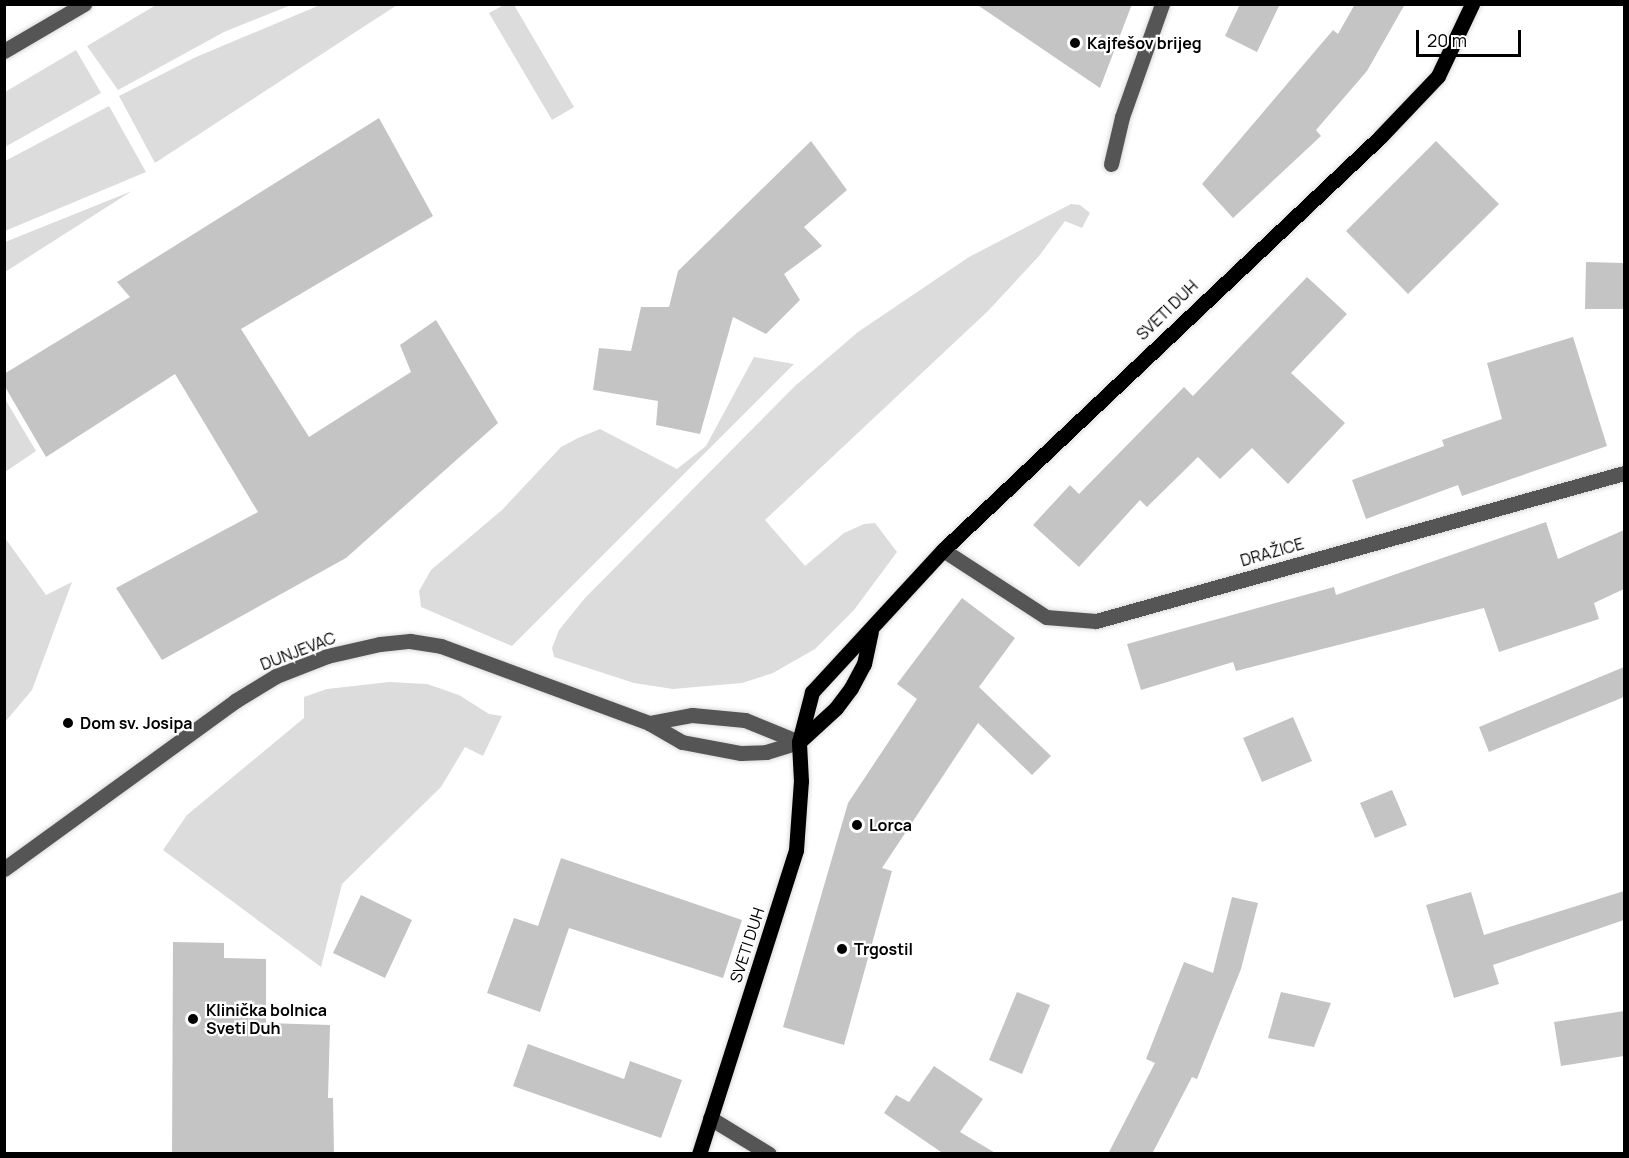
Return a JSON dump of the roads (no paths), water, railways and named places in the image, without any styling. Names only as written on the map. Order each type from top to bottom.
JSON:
[{"type":"main road","name":"SVETI DUH","points":[[699,1154],[796,850],[801,801],[799,742],[812,692],[846,652],[871,632],[943,550],[1380,137],[1437,76],[1472,4]]},
{"type":"main road","name":"SVETI DUH","points":[[799,742],[836,708],[851,688],[864,664],[871,632]]},
{"type":"street","points":[[4,51],[84,4]]},
{"type":"street","points":[[1111,164],[1122,117],[1162,4]]},
{"type":"street","name":"DRAŽICE","points":[[943,550],[1047,617],[1096,621],[1624,473]]},
{"type":"street","name":"DUNJEVAC","points":[[4,869],[235,701],[276,676],[327,656],[369,646],[410,641],[441,646],[649,723],[682,742],[741,753],[766,752],[799,742]]},
{"type":"street","points":[[649,723],[692,715],[745,720],[799,742]]},
{"type":"street","points":[[710,1118],[769,1154]]},
{"type":"place","name":"Kajfešov brijeg","points":[[1075,43]]},
{"type":"place","name":"Dom sv. Josipa","points":[[68,723]]},
{"type":"place","name":"Lorca","points":[[857,825]]},
{"type":"place","name":"Trgostil","points":[[842,949]]},
{"type":"place","name":"Klinička bolnica Sveti Duh","points":[[193,1019]]}]
